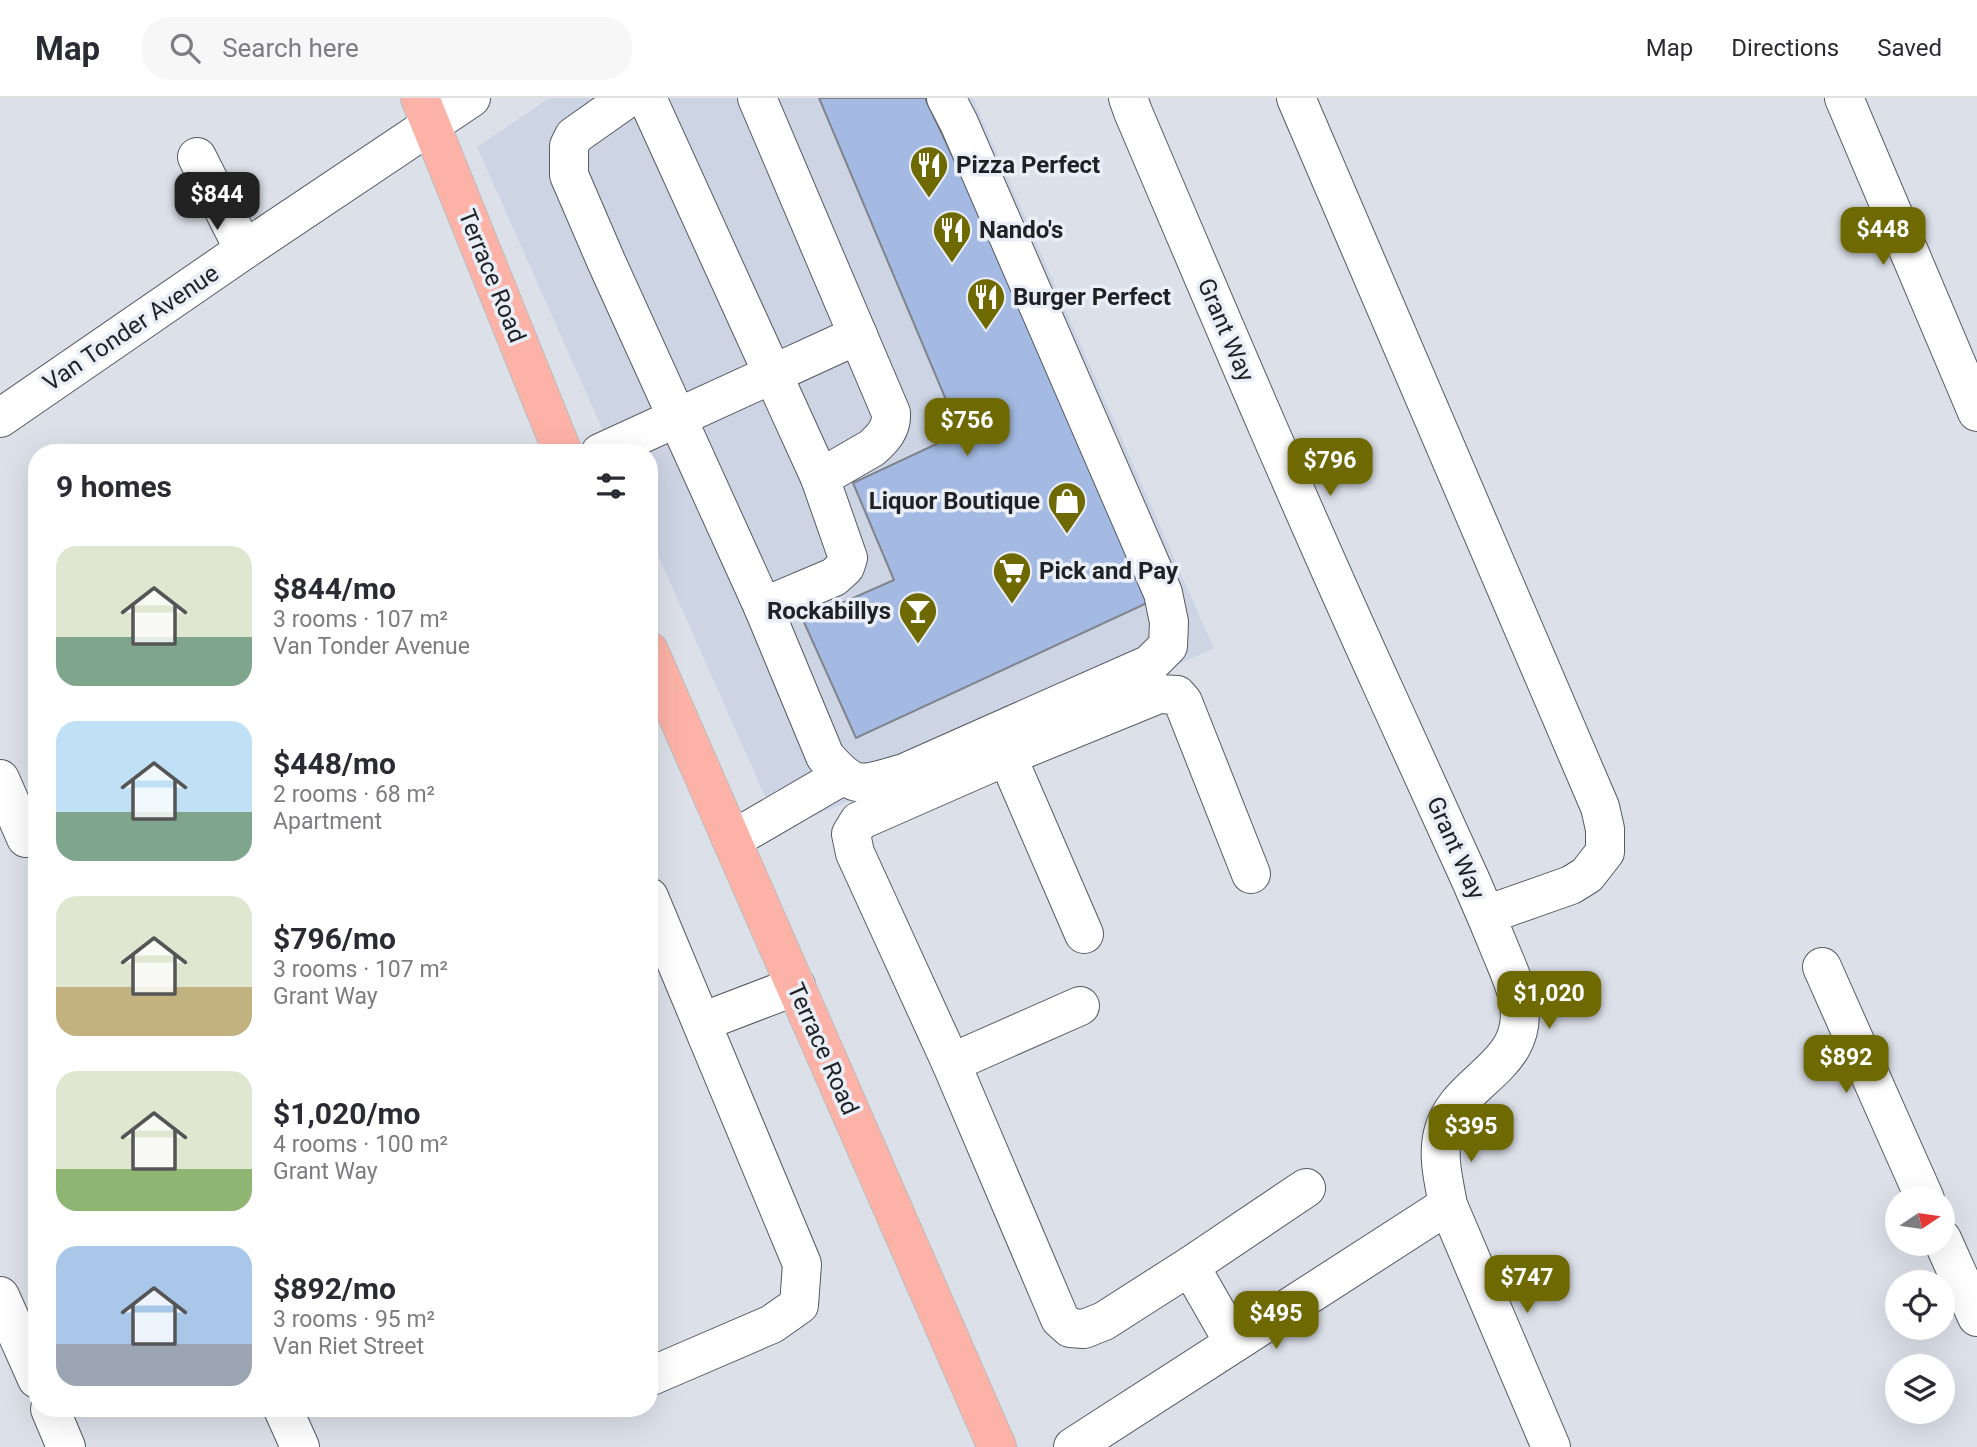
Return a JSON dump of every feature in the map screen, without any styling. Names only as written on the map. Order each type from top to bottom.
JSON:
[{"type":"main road","name":"Terrace Road","points":[[426,112],[558,444]]},
{"type":"main road","name":"Terrace Road","points":[[658,671],[997,1447]]},
{"type":"street","name":"Van Tonder Avenue","points":[[0,418],[244,250],[426,112],[471,98]]},
{"type":"street","points":[[628,98],[574,136],[569,146],[569,175],[763,607],[825,756],[842,776],[864,785],[904,773],[1150,664],[1168,646],[1169,622],[1163,593],[946,98]]},
{"type":"street","points":[[647,98],[820,478],[848,558],[845,566],[834,577],[763,607]]},
{"type":"street","points":[[757,98],[891,413],[892,421],[888,433],[872,448],[820,478]]},
{"type":"street","name":"Grant Way","points":[[1128,98],[1308,523],[1486,915],[1571,885],[1587,875],[1605,852],[1605,829],[1600,807],[1296,98]]},
{"type":"street","points":[[1844,98],[1977,412]]},
{"type":"street","points":[[197,158],[244,250]]},
{"type":"street","points":[[620,444],[859,335]]},
{"type":"street","points":[[1251,874],[1177,695],[1159,694],[1007,755],[859,821],[851,834],[855,853],[951,1063],[1060,1319],[1070,1328],[1084,1329],[1104,1321],[1306,1188]]},
{"type":"street","points":[[1007,755],[1084,934]]},
{"type":"street","points":[[732,840],[842,776]]},
{"type":"street","points":[[0,779],[26,838]]},
{"type":"street","points":[[1486,915],[1518,995],[1521,1016],[1517,1040],[1504,1058],[1448,1118],[1440,1148],[1442,1172],[1448,1205],[1551,1447]]},
{"type":"street","points":[[658,918],[802,1264],[799,1305],[772,1324],[658,1373]]},
{"type":"street","points":[[1822,967],[1919,1186]]},
{"type":"street","points":[[702,1022],[796,986]]},
{"type":"street","points":[[951,1063],[1080,1006]]},
{"type":"street","points":[[1073,1447],[1448,1205]]},
{"type":"street","points":[[1950,1256],[1977,1317]]},
{"type":"street","points":[[1190,1266],[1234,1343]]},
{"type":"street","points":[[0,1296],[28,1360]]},
{"type":"street","points":[[53,1417],[66,1447]]},
{"type":"street","points":[[287,1417],[300,1447]]},
{"type":"shaded area","points":[[549,98],[973,98],[1214,649],[780,830],[658,555],[658,444],[609,444],[477,147]]},
{"type":"building","points":[[819,98],[925,98],[1160,597],[856,738],[803,620],[894,580],[853,483],[960,433]]},
{"type":"place","name":"Pizza Perfect","points":[[929,199]]},
{"type":"place","name":"Nando's","points":[[952,264]]},
{"type":"place","name":"Burger Perfect","points":[[986,331]]},
{"type":"place","name":"Liquor Boutique","points":[[1067,535]]},
{"type":"place","name":"Pick and Pay","points":[[1012,605]]},
{"type":"place","name":"Rockabillys","points":[[918,645]]}]
